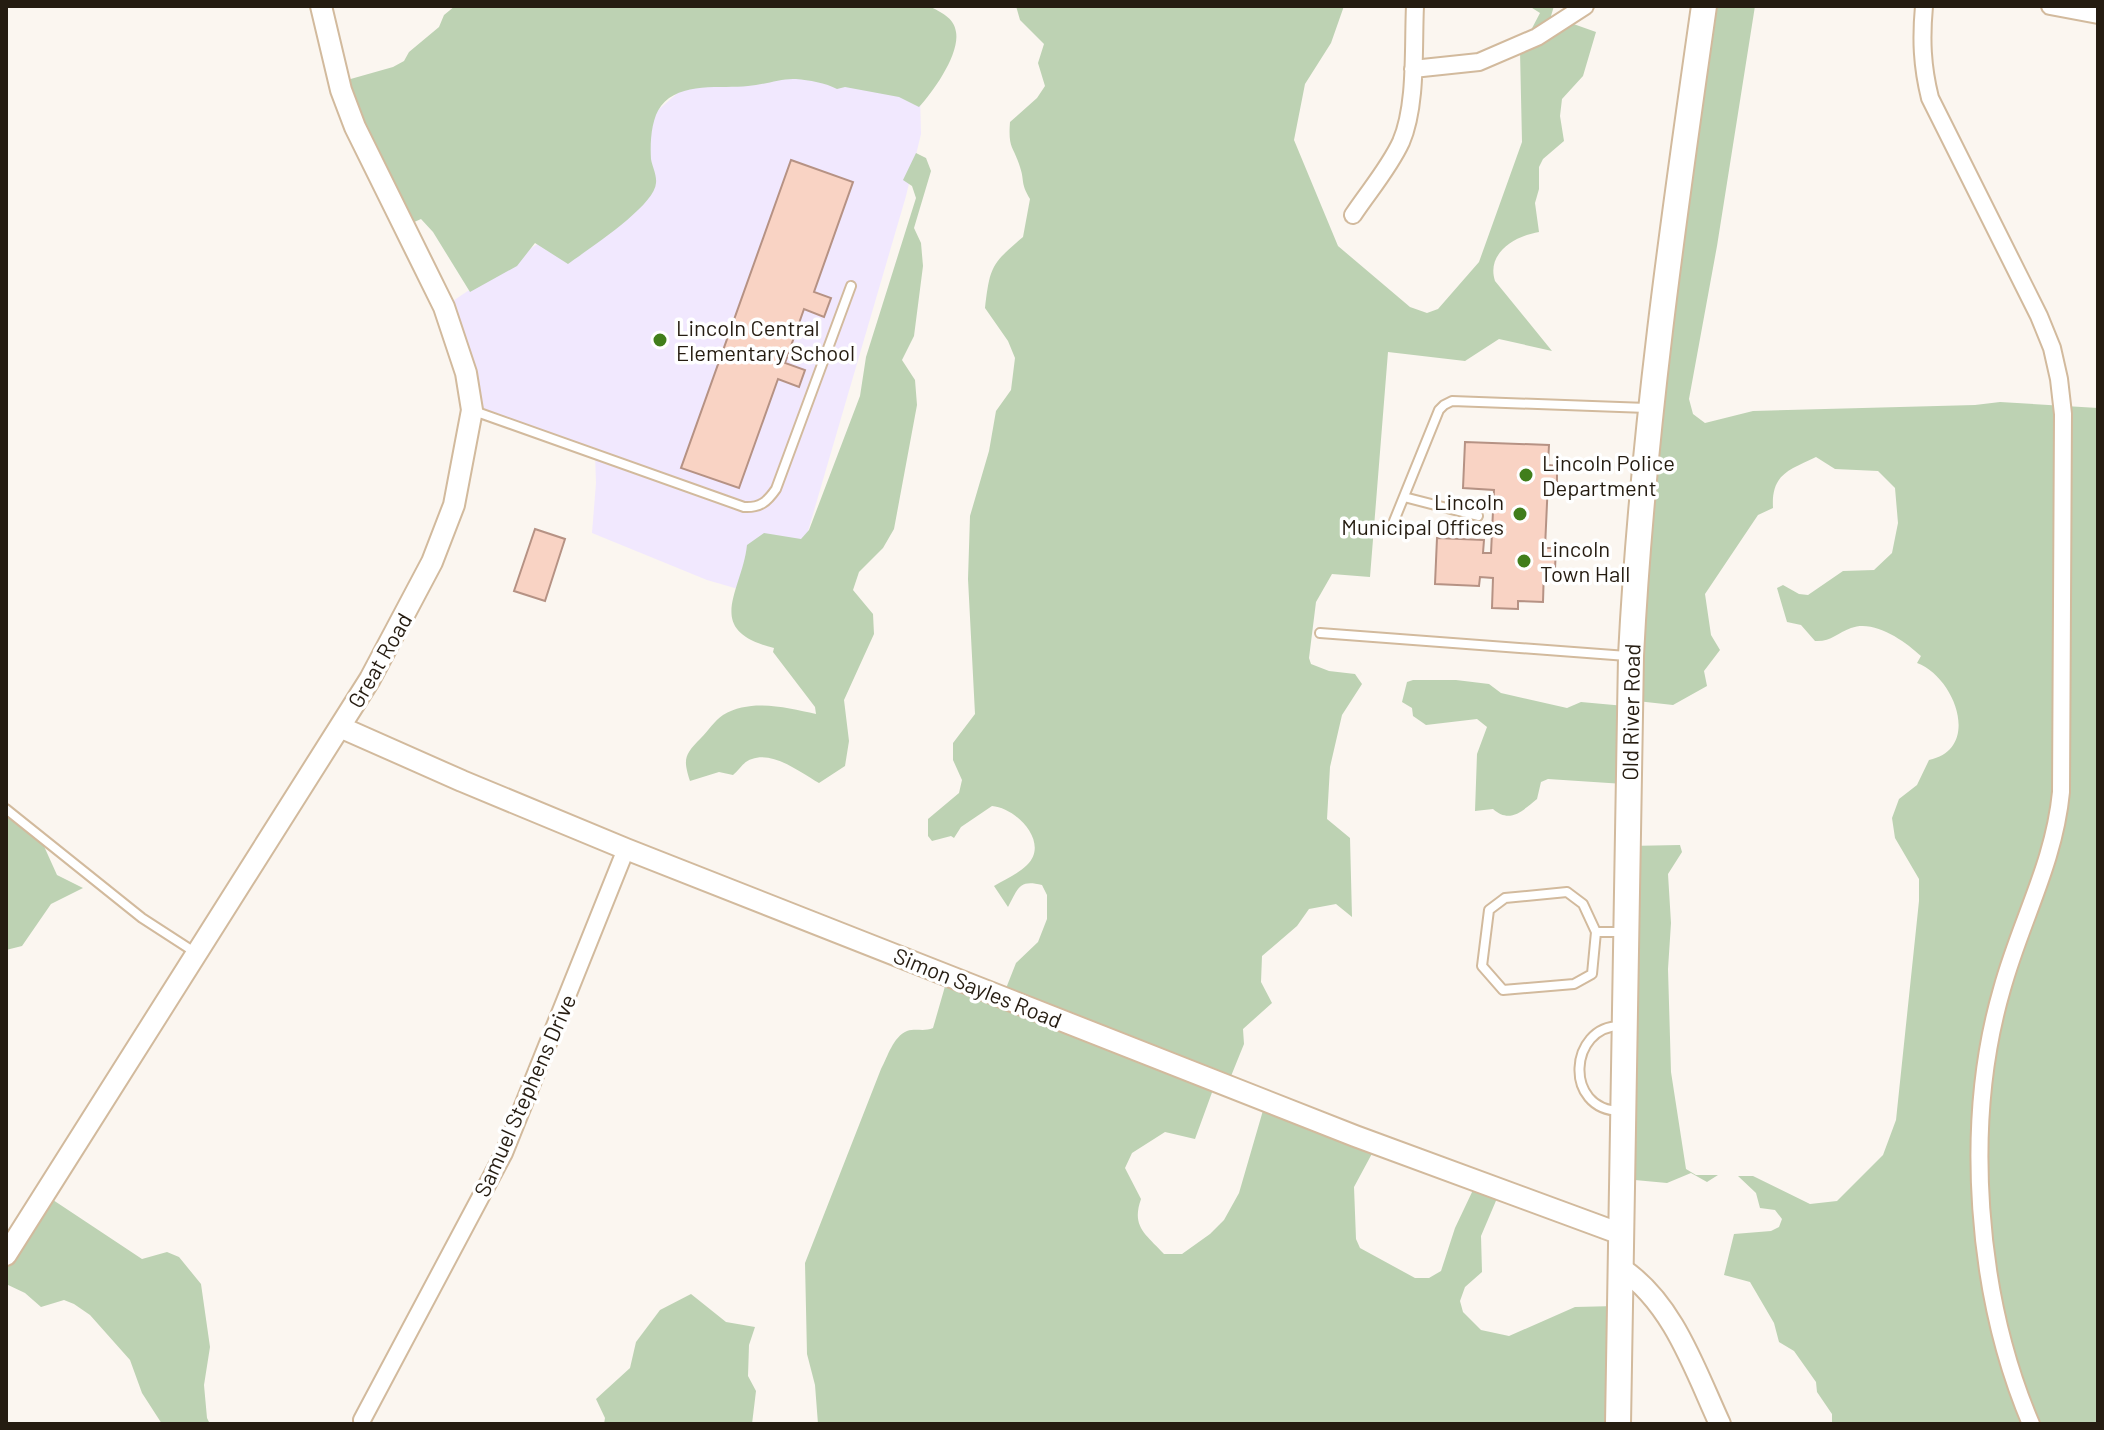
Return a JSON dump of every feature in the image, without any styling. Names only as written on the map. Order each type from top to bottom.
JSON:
[{"type":"main road","name":"Old River Road","points":[[1618,1424],[1631,656],[1636,557],[1685,137],[1704,6]]},
{"type":"street","name":"Great Road","points":[[6,1255],[340,727],[432,562],[454,505],[472,410],[466,373],[444,307],[350,114],[341,90],[321,6]]},
{"type":"street","points":[[1353,215],[1402,139],[1413,69],[1415,6]]},
{"type":"street","points":[[1413,69],[1479,62],[1537,37],[1585,6]]},
{"type":"street","points":[[1924,6],[1921,41],[1930,98],[2048,337],[2059,379],[2063,414],[2059,816],[2052,850],[2001,990],[1981,1110],[1980,1171],[1984,1234],[1994,1300],[2031,1424]]},
{"type":"street","points":[[2050,6],[2098,15]]},
{"type":"street","name":"Simon Sayles Road","points":[[340,727],[626,849],[1355,1136],[1621,1234]]},
{"type":"street","name":"Samuel Stephens Drive","points":[[362,1420],[504,1153],[626,849]]},
{"type":"street","points":[[1622,1269],[1641,1282],[1670,1321],[1720,1424]]},
{"type":"lane","points":[[472,410],[744,507],[757,507],[769,500],[776,489],[851,286]]},
{"type":"lane","points":[[1394,521],[1439,410],[1452,401],[1652,408]]},
{"type":"lane","points":[[1404,497],[1478,516]]},
{"type":"lane","points":[[1320,633],[1631,656]]},
{"type":"lane","points":[[6,809],[142,918],[197,954]]},
{"type":"lane","points":[[1567,892],[1583,904],[1596,932],[1592,974],[1574,984],[1503,990],[1482,966],[1489,910],[1505,898],[1567,892]]},
{"type":"lane","points":[[1596,932],[1626,932]]},
{"type":"lane","points":[[1623,1111],[1602,1109],[1583,1094],[1580,1082],[1585,1044],[1606,1027],[1625,1026]]},
{"type":"shaded area","name":"Lincoln Central Elementary School","points":[[754,69],[920,96],[921,134],[906,196],[787,603],[707,580],[592,533],[595,454],[472,410],[444,307],[619,189],[649,118],[681,90]]},
{"type":"green space","points":[[455,6],[929,6],[952,22],[956,41],[944,72],[919,107],[899,97],[845,87],[837,89],[796,79],[748,86],[690,89],[669,98],[661,106],[652,131],[651,153],[656,177],[653,193],[633,215],[568,264],[535,243],[517,266],[470,292],[433,232],[421,219],[403,227],[340,82],[404,61],[409,52],[439,27],[444,15]]},
{"type":"green space","points":[[1016,6],[1344,6],[1331,43],[1305,84],[1294,140],[1338,246],[1410,307],[1427,313],[1438,309],[1479,262],[1522,142],[1520,51],[1540,13],[1529,6],[1554,6],[1551,16],[1596,32],[1583,76],[1562,99],[1560,116],[1564,141],[1543,159],[1539,167],[1539,189],[1535,203],[1539,232],[1512,242],[1499,254],[1493,271],[1495,281],[1552,351],[1499,339],[1465,361],[1388,352],[1370,577],[1332,574],[1316,602],[1309,658],[1311,664],[1329,671],[1355,674],[1362,684],[1342,715],[1330,767],[1327,819],[1350,838],[1352,917],[1336,904],[1309,909],[1297,926],[1262,956],[1261,982],[1272,1003],[1243,1029],[1244,1044],[1227,1086],[1214,1087],[1195,1139],[1165,1132],[1132,1153],[1125,1168],[1141,1199],[1138,1217],[1142,1230],[1164,1254],[1182,1254],[1224,1220],[1239,1193],[1264,1107],[1375,1148],[1354,1187],[1356,1239],[1360,1248],[1415,1278],[1429,1278],[1441,1271],[1455,1228],[1473,1190],[1498,1196],[1481,1236],[1482,1272],[1465,1287],[1460,1301],[1463,1312],[1481,1330],[1509,1336],[1575,1307],[1616,1306],[1616,1424],[818,1424],[815,1385],[807,1354],[805,1263],[881,1069],[894,1042],[902,1034],[910,1030],[933,1028],[946,983],[1001,1001],[1016,963],[1038,942],[1047,919],[1047,895],[1042,885],[1024,884],[1008,907],[994,886],[1027,865],[1033,856],[1033,837],[1011,813],[992,806],[961,827],[954,838],[932,841],[928,836],[928,819],[959,793],[962,780],[953,760],[953,743],[975,714],[968,579],[970,516],[989,451],[996,411],[1011,390],[1015,358],[1008,341],[985,308],[994,267],[1023,237],[1030,199],[1010,142],[1010,122],[1037,98],[1045,86],[1038,63],[1044,44],[1020,20]]},
{"type":"green space","points":[[1701,6],[1755,6],[1689,399],[1693,414],[1705,423],[1753,411],[2000,402],[2098,408],[2098,1424],[1832,1424],[1832,1414],[1817,1392],[1816,1382],[1794,1351],[1779,1342],[1774,1323],[1750,1282],[1724,1275],[1734,1234],[1771,1231],[1779,1227],[1782,1219],[1775,1210],[1760,1208],[1756,1193],[1738,1176],[1753,1176],[1810,1204],[1837,1201],[1883,1155],[1896,1120],[1919,901],[1919,879],[1895,838],[1892,818],[1899,799],[1917,785],[1929,760],[1945,753],[1955,742],[1959,728],[1951,697],[1942,683],[1931,671],[1917,663],[1921,656],[1898,638],[1879,629],[1860,626],[1815,641],[1801,625],[1787,622],[1777,588],[1783,585],[1799,594],[1808,595],[1843,571],[1874,570],[1892,553],[1898,523],[1895,488],[1878,471],[1835,469],[1816,457],[1790,470],[1779,480],[1773,508],[1758,515],[1705,594],[1711,635],[1720,650],[1704,671],[1707,686],[1673,705],[1628,700]]},
{"type":"green space","points":[[916,153],[926,158],[931,171],[914,228],[921,243],[923,266],[914,336],[902,360],[915,380],[917,405],[894,529],[883,548],[859,572],[853,590],[873,614],[874,634],[844,700],[849,741],[845,766],[819,783],[778,760],[760,757],[747,762],[733,775],[719,772],[690,781],[686,767],[688,753],[723,715],[758,706],[816,714],[815,707],[773,652],[774,648],[752,640],[739,631],[732,620],[734,593],[747,545],[764,533],[801,539],[809,530],[860,396],[866,357],[916,198],[912,186],[903,180]]},
{"type":"green space","points":[[1407,682],[1489,684],[1501,693],[1567,708],[1581,702],[1625,706],[1624,784],[1548,779],[1541,782],[1537,799],[1516,814],[1505,815],[1493,809],[1475,811],[1477,754],[1487,727],[1477,719],[1426,725],[1413,716],[1412,708],[1402,702]]},
{"type":"green space","points":[[6,802],[43,844],[57,875],[83,888],[51,904],[22,946],[6,950]]},
{"type":"green space","points":[[1680,845],[1682,852],[1668,874],[1671,1072],[1686,1169],[1696,1175],[1718,1175],[1707,1182],[1691,1173],[1667,1183],[1624,1179],[1628,846]]},
{"type":"green space","points":[[44,1194],[142,1259],[167,1252],[179,1257],[201,1284],[210,1347],[204,1385],[210,1424],[162,1424],[142,1393],[130,1360],[90,1315],[64,1300],[41,1307],[25,1293],[6,1284],[6,1250]]},
{"type":"green space","points":[[691,1294],[726,1322],[755,1327],[749,1345],[748,1376],[756,1391],[752,1424],[604,1424],[605,1418],[596,1399],[630,1368],[636,1342],[660,1310]]},
{"type":"building","points":[[791,160],[853,182],[814,292],[831,298],[824,317],[804,309],[785,363],[805,370],[799,387],[778,379],[739,488],[681,468]]},
{"type":"building","name":"Lincoln Municipal Offices","points":[[1465,442],[1549,445],[1548,465],[1557,466],[1557,481],[1548,481],[1545,548],[1556,548],[1555,569],[1544,568],[1543,602],[1518,601],[1518,609],[1492,608],[1493,578],[1480,577],[1479,586],[1435,584],[1437,538],[1484,540],[1483,553],[1491,553],[1494,490],[1463,488]]},
{"type":"building","points":[[535,529],[565,539],[545,601],[514,591]]},
{"type":"place","name":"Lincoln Central Elementary School","points":[[660,340]]},
{"type":"place","name":"Lincoln Police Department","points":[[1526,475]]},
{"type":"place","name":"Lincoln Municipal Offices","points":[[1520,514]]},
{"type":"place","name":"Lincoln Town Hall","points":[[1524,561]]}]
